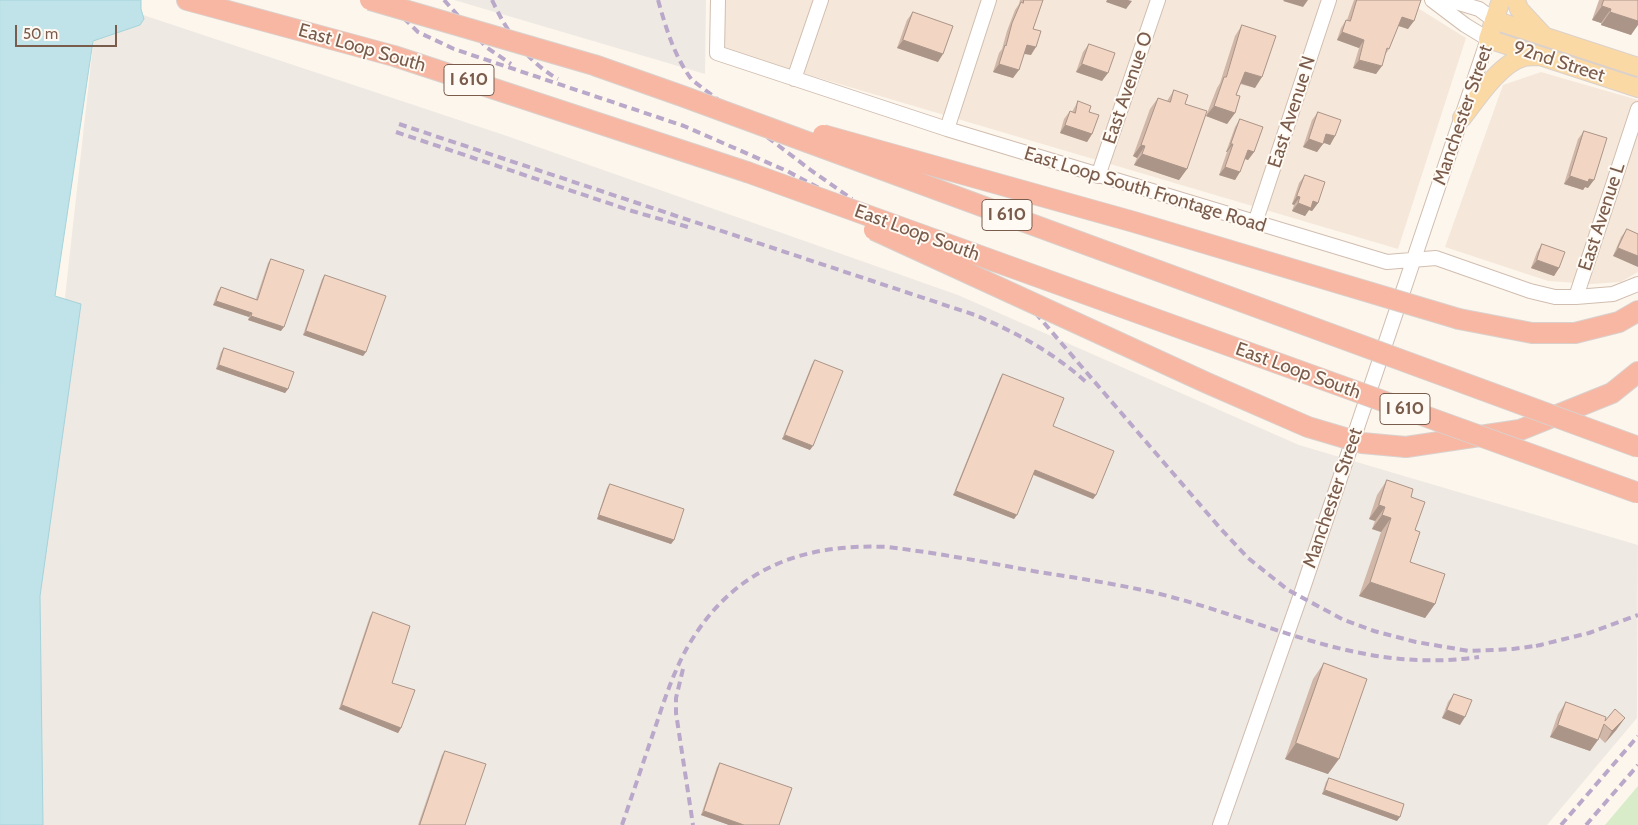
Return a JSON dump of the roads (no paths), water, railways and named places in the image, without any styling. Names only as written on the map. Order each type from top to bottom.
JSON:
[{"type":"highway","name":"East Loop South","points":[[187,0],[394,56],[747,172],[1638,493]]},
{"type":"highway","name":"I 610","points":[[370,0],[594,65],[682,96],[1638,447]]},
{"type":"highway","points":[[682,96],[1134,222],[1459,319],[1532,333],[1575,333],[1619,322],[1638,311]]},
{"type":"highway","points":[[747,172],[1207,383],[1308,427],[1362,443],[1406,447],[1520,430],[1612,393],[1638,372]]},
{"type":"main road","name":"Manchester Street","points":[[1488,39],[1501,0]]},
{"type":"main road","points":[[1516,0],[1519,9],[1544,37]]},
{"type":"main road","name":"92nd Street","points":[[1494,20],[1638,67]]},
{"type":"main road","name":"92nd Street","points":[[1488,39],[1638,88]]},
{"type":"main road","points":[[1462,118],[1492,79],[1506,67],[1522,58],[1540,56]]},
{"type":"street","name":"East Loop South Frontage Road","points":[[718,0],[717,53],[947,129],[1098,176],[1387,262],[1436,258],[1530,291],[1555,297],[1576,298],[1613,294],[1638,284]]},
{"type":"street","points":[[794,78],[820,0]]},
{"type":"street","points":[[947,129],[989,0]]},
{"type":"street","name":"East Avenue O","points":[[1098,176],[1158,0]]},
{"type":"street","name":"East Avenue N","points":[[1255,223],[1329,0]]},
{"type":"street","name":"92nd Street","points":[[1432,0],[1465,25],[1488,39]]},
{"type":"street","name":"92nd Street","points":[[1449,0],[1479,9],[1494,20]]},
{"type":"street","name":"Manchester Street","points":[[1220,825],[1488,39]]},
{"type":"street","name":"East Avenue L","points":[[1576,298],[1638,109]]},
{"type":"water","points":[[0,0],[141,0],[144,19],[140,25],[93,41],[55,296],[81,304],[40,596],[43,825],[0,825]]},
{"type":"railway","points":[[372,0],[391,13]]},
{"type":"railway","points":[[385,0],[418,32],[454,49],[684,126],[787,171],[892,227],[971,265],[1001,283],[1033,310],[1220,528],[1248,558],[1288,590],[1344,620],[1374,631],[1416,642],[1469,651],[1513,649],[1542,645]]},
{"type":"railway","points":[[444,0],[486,47],[511,64]]},
{"type":"railway","points":[[492,0],[504,23],[527,55],[536,64],[558,79]]},
{"type":"railway","points":[[658,0],[675,52],[692,80],[852,199]]},
{"type":"railway","points":[[399,124],[975,315],[1005,328],[1047,352],[1086,382]]},
{"type":"railway","points":[[396,132],[632,211],[688,227]]},
{"type":"railway","points":[[622,825],[673,677],[687,648],[705,621],[725,598],[747,580],[772,566],[798,556],[826,550],[856,547],[888,547],[1097,581],[1201,605],[1278,631],[1355,652],[1395,658],[1436,660],[1479,657]]},
{"type":"railway","points":[[1536,646],[1589,633],[1638,615]]},
{"type":"railway","points":[[683,669],[676,698],[676,713],[693,825]]},
{"type":"railway","points":[[1561,825],[1638,736]]},
{"type":"railway","points":[[1586,825],[1638,765]]}]
